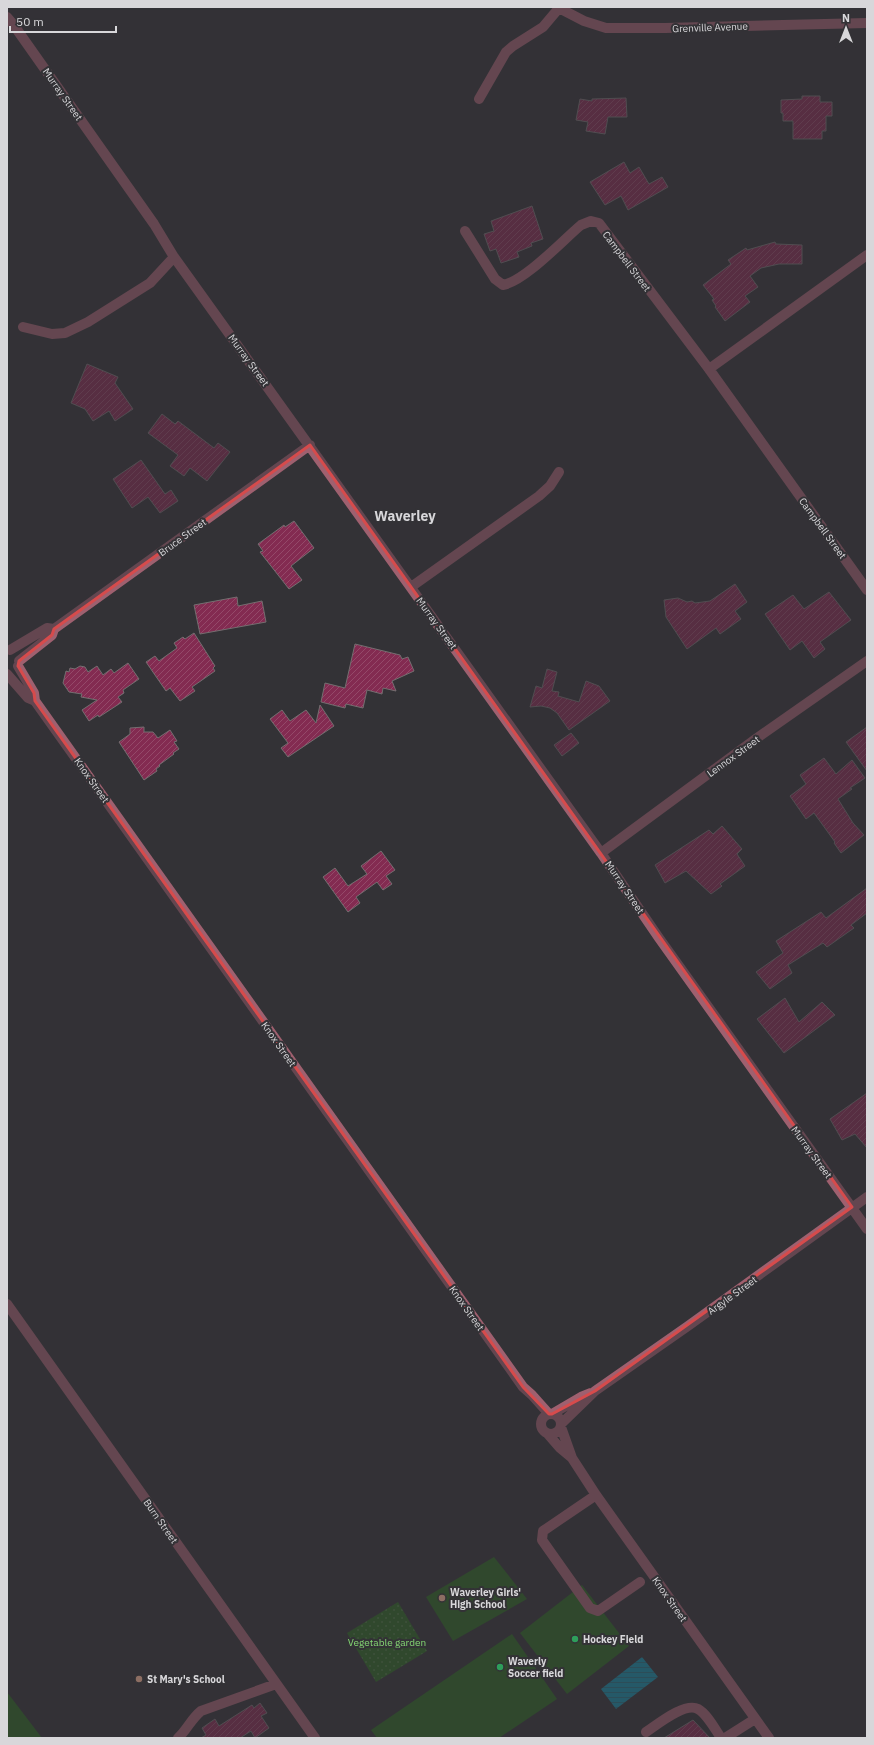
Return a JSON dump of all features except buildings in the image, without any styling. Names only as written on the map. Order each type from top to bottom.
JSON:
[{"type":"street","name":"Grenville Avenue","points":[[558,8],[606,28],[867,23]]},
{"type":"street","points":[[479,99],[506,52],[543,27],[558,8]]},
{"type":"street","name":"Murray Street","points":[[7,17],[149,218],[174,257],[601,853],[659,938],[867,1229]]},
{"type":"street","name":"Campbell Street","points":[[465,232],[495,279],[503,285],[510,283],[529,270],[581,225],[591,221],[599,223],[709,369],[867,590]]},
{"type":"street","points":[[709,369],[867,255]]},
{"type":"street","points":[[23,327],[52,334],[64,333],[88,322],[150,283],[174,257]]},
{"type":"street","name":"Bruce Street","points":[[7,674],[12,673],[19,663],[52,635],[54,629],[310,446]]},
{"type":"street","points":[[411,587],[539,496],[550,486],[559,472]]},
{"type":"street","name":"Bruce Street","points":[[9,650],[47,628],[54,629]]},
{"type":"street","name":"Knox Street","points":[[9,650],[17,656],[34,693],[35,701],[523,1387],[532,1395],[548,1416]]},
{"type":"street","name":"Lennox Street","points":[[601,853],[751,743],[867,661]]},
{"type":"street","name":"Knox Street","points":[[7,674],[28,698],[35,701]]},
{"type":"street","name":"Argyle Street","points":[[561,1426],[595,1391],[867,1197]]},
{"type":"street","name":"Burn Street","points":[[7,1304],[314,1738]]},
{"type":"street","name":"Argyle Street","points":[[548,1416],[581,1397],[595,1391]]},
{"type":"street","points":[[548,1416],[558,1417],[561,1426],[555,1433],[548,1433],[542,1427],[548,1416]]},
{"type":"street","name":"Knox Street","points":[[561,1426],[572,1458],[596,1495],[769,1738]]},
{"type":"street","name":"Knox Street","points":[[548,1433],[560,1448],[572,1458]]},
{"type":"street","points":[[596,1495],[543,1531],[542,1540],[590,1608],[598,1610],[640,1582]]},
{"type":"street","points":[[178,1738],[185,1732],[194,1717],[201,1711],[276,1684]]},
{"type":"street","points":[[646,1732],[683,1708],[691,1707],[699,1709],[721,1738]]},
{"type":"street","points":[[725,1738],[755,1719]]},
{"type":"highlighted area","points":[[310,445],[852,1207],[595,1391],[552,1414],[549,1414],[523,1387],[35,701],[34,693],[18,666],[19,661],[52,635],[54,629]]},
{"type":"green space","points":[[494,1557],[527,1599],[453,1641],[426,1597]]},
{"type":"green space","name":"Hockey Field","points":[[582,1585],[629,1646],[567,1694],[520,1633]]},
{"type":"green space","name":"Vegetable garden","points":[[398,1602],[427,1651],[376,1682],[347,1633]]},
{"type":"green space","name":"Waverly Soccer field","points":[[512,1634],[557,1699],[499,1738],[377,1738],[371,1730]]},
{"type":"green space","points":[[7,1692],[42,1738],[7,1738]]},
{"type":"water","points":[[642,1657],[658,1677],[616,1709],[601,1689]]},
{"type":"place","name":"Waverley Girls' High School","points":[[442,1598]]},
{"type":"place","name":"Hockey Field","points":[[575,1639]]},
{"type":"place","name":"Waverly Soccer field","points":[[500,1667]]},
{"type":"place","name":"St Mary's School","points":[[139,1679]]},
{"type":"district","name":"Waverley","points":[[405,516]]}]
